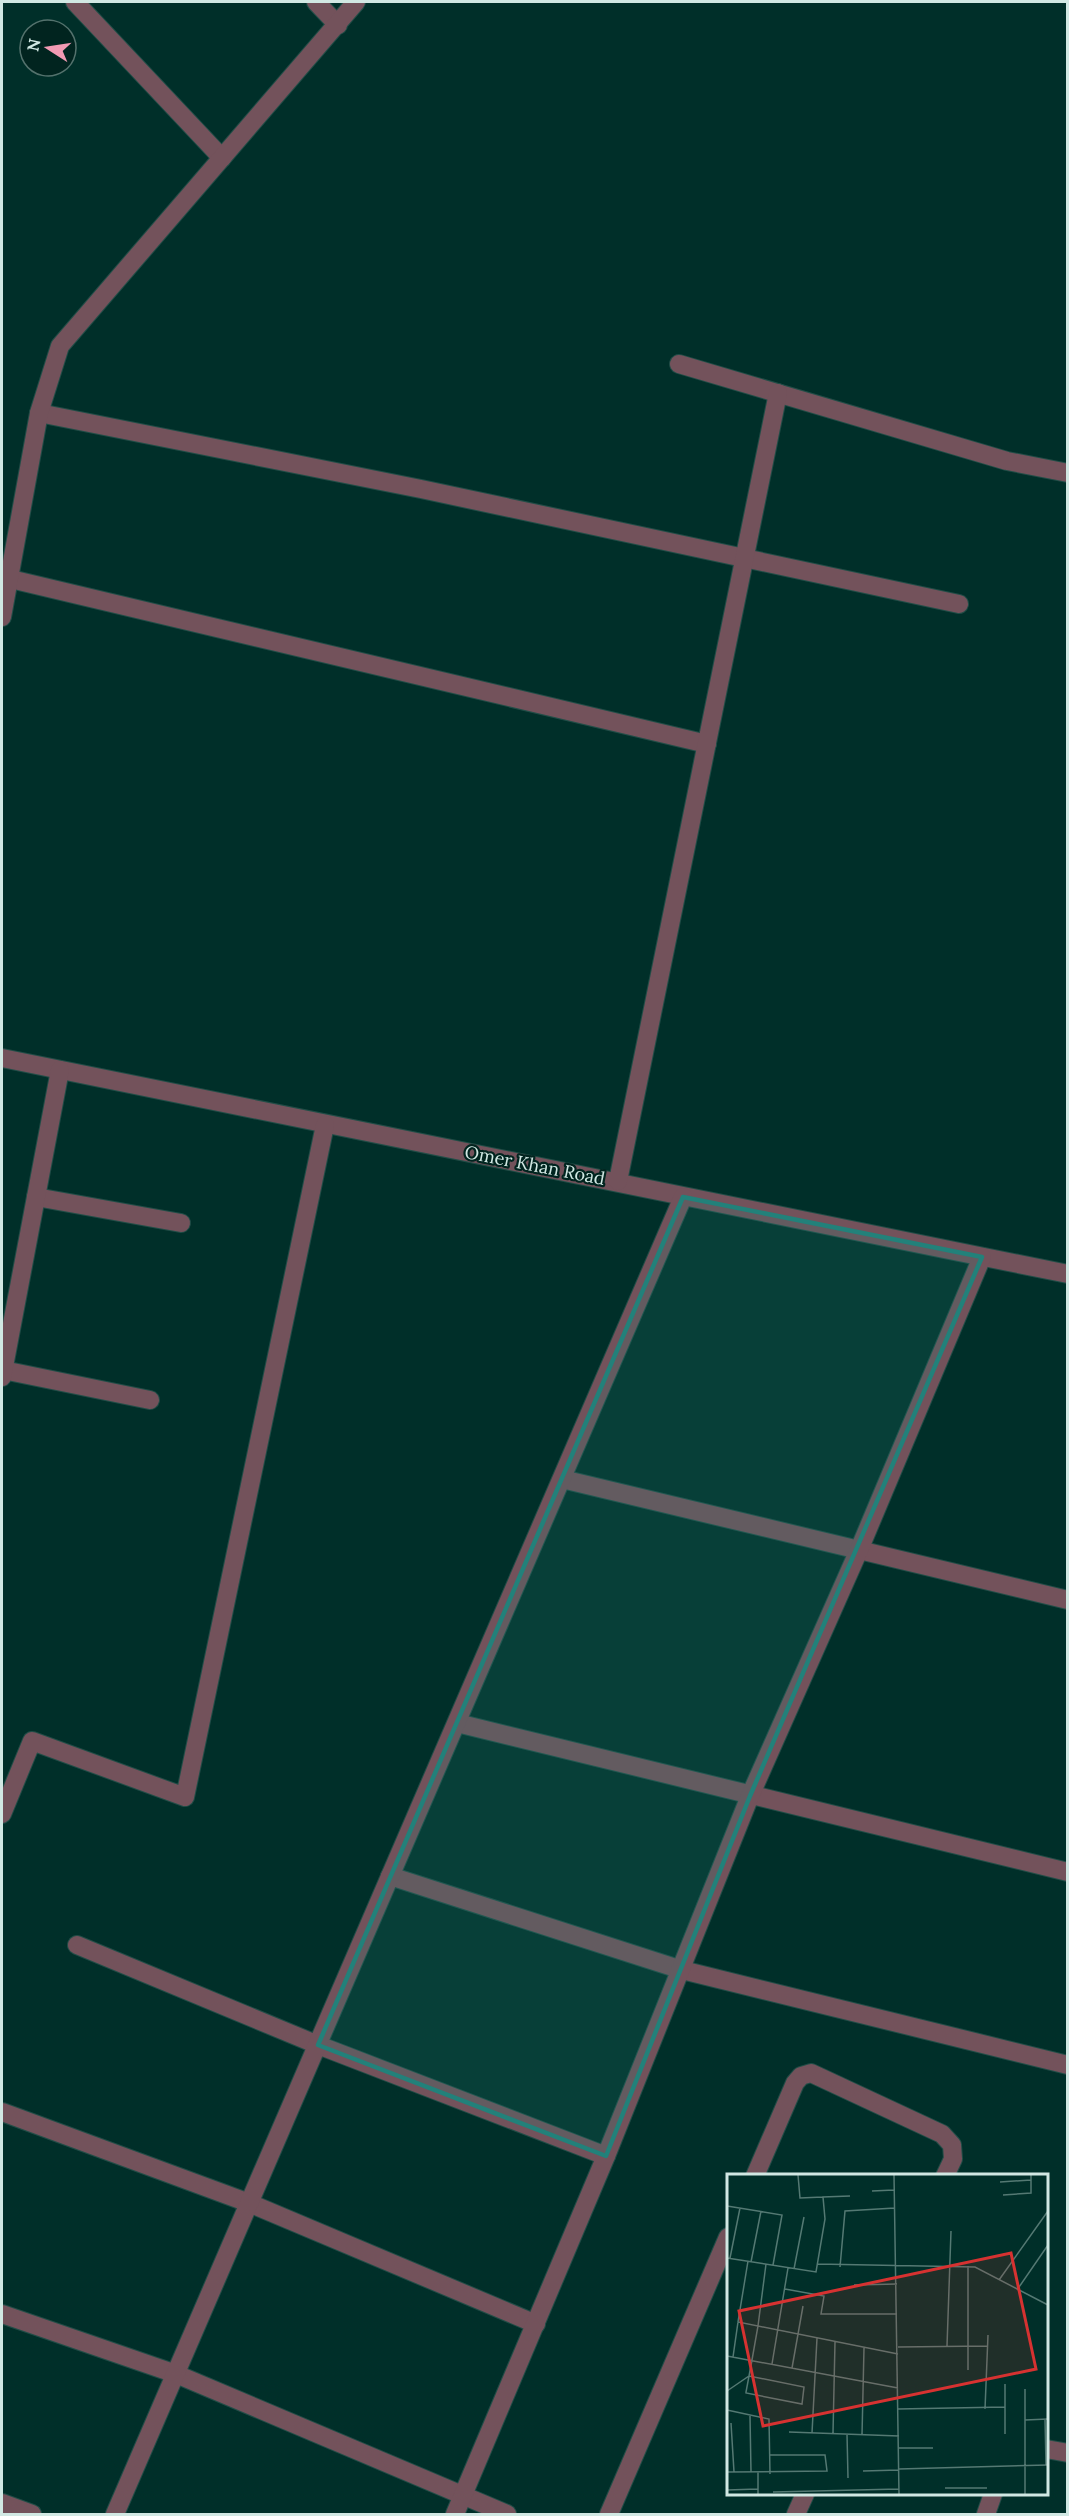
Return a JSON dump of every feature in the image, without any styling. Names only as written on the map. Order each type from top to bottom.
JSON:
[{"type":"street","points":[[75,2],[222,158]]},
{"type":"street","points":[[316,2],[338,25]]},
{"type":"street","points":[[2,617],[5,578],[39,413],[60,346],[357,2]]},
{"type":"street","points":[[679,364],[1007,461],[1068,473]]},
{"type":"street","points":[[618,1182],[778,393]]},
{"type":"street","points":[[39,413],[422,489],[959,604]]},
{"type":"street","points":[[5,578],[707,744]]},
{"type":"street","name":"Omer Khan Road","points":[[2,1058],[1068,1274]]},
{"type":"street","points":[[60,1070],[2,1374],[150,1400]]},
{"type":"street","points":[[2,1814],[32,1741],[185,1797],[325,1125]]},
{"type":"street","points":[[36,1197],[181,1223]]},
{"type":"street","points":[[115,2514],[683,1197]]},
{"type":"street","points":[[455,2514],[606,2156],[750,1796],[859,1550],[982,1257]]},
{"type":"street","points":[[562,1479],[1068,1599]]},
{"type":"street","points":[[457,1723],[1068,1872]]},
{"type":"street","points":[[390,1876],[682,1970],[1068,2065]]},
{"type":"street","points":[[77,1945],[318,2045],[606,2156]]},
{"type":"street","points":[[755,2174],[795,2083],[801,2076],[811,2073],[942,2134],[952,2145],[953,2159],[946,2174]]},
{"type":"street","points":[[2,2112],[249,2203],[536,2324]]},
{"type":"street","points":[[609,2514],[727,2242]]},
{"type":"street","points":[[2,2314],[176,2374],[507,2514]]},
{"type":"street","points":[[1048,2449],[1068,2453]]},
{"type":"street","points":[[796,2514],[804,2495]]},
{"type":"street","points":[[986,2514],[992,2495]]},
{"type":"street","points":[[2,2503],[32,2514]]},
{"type":"highlighted area","points":[[683,1197],[982,1257],[750,1796],[606,2156],[318,2045]]}]
